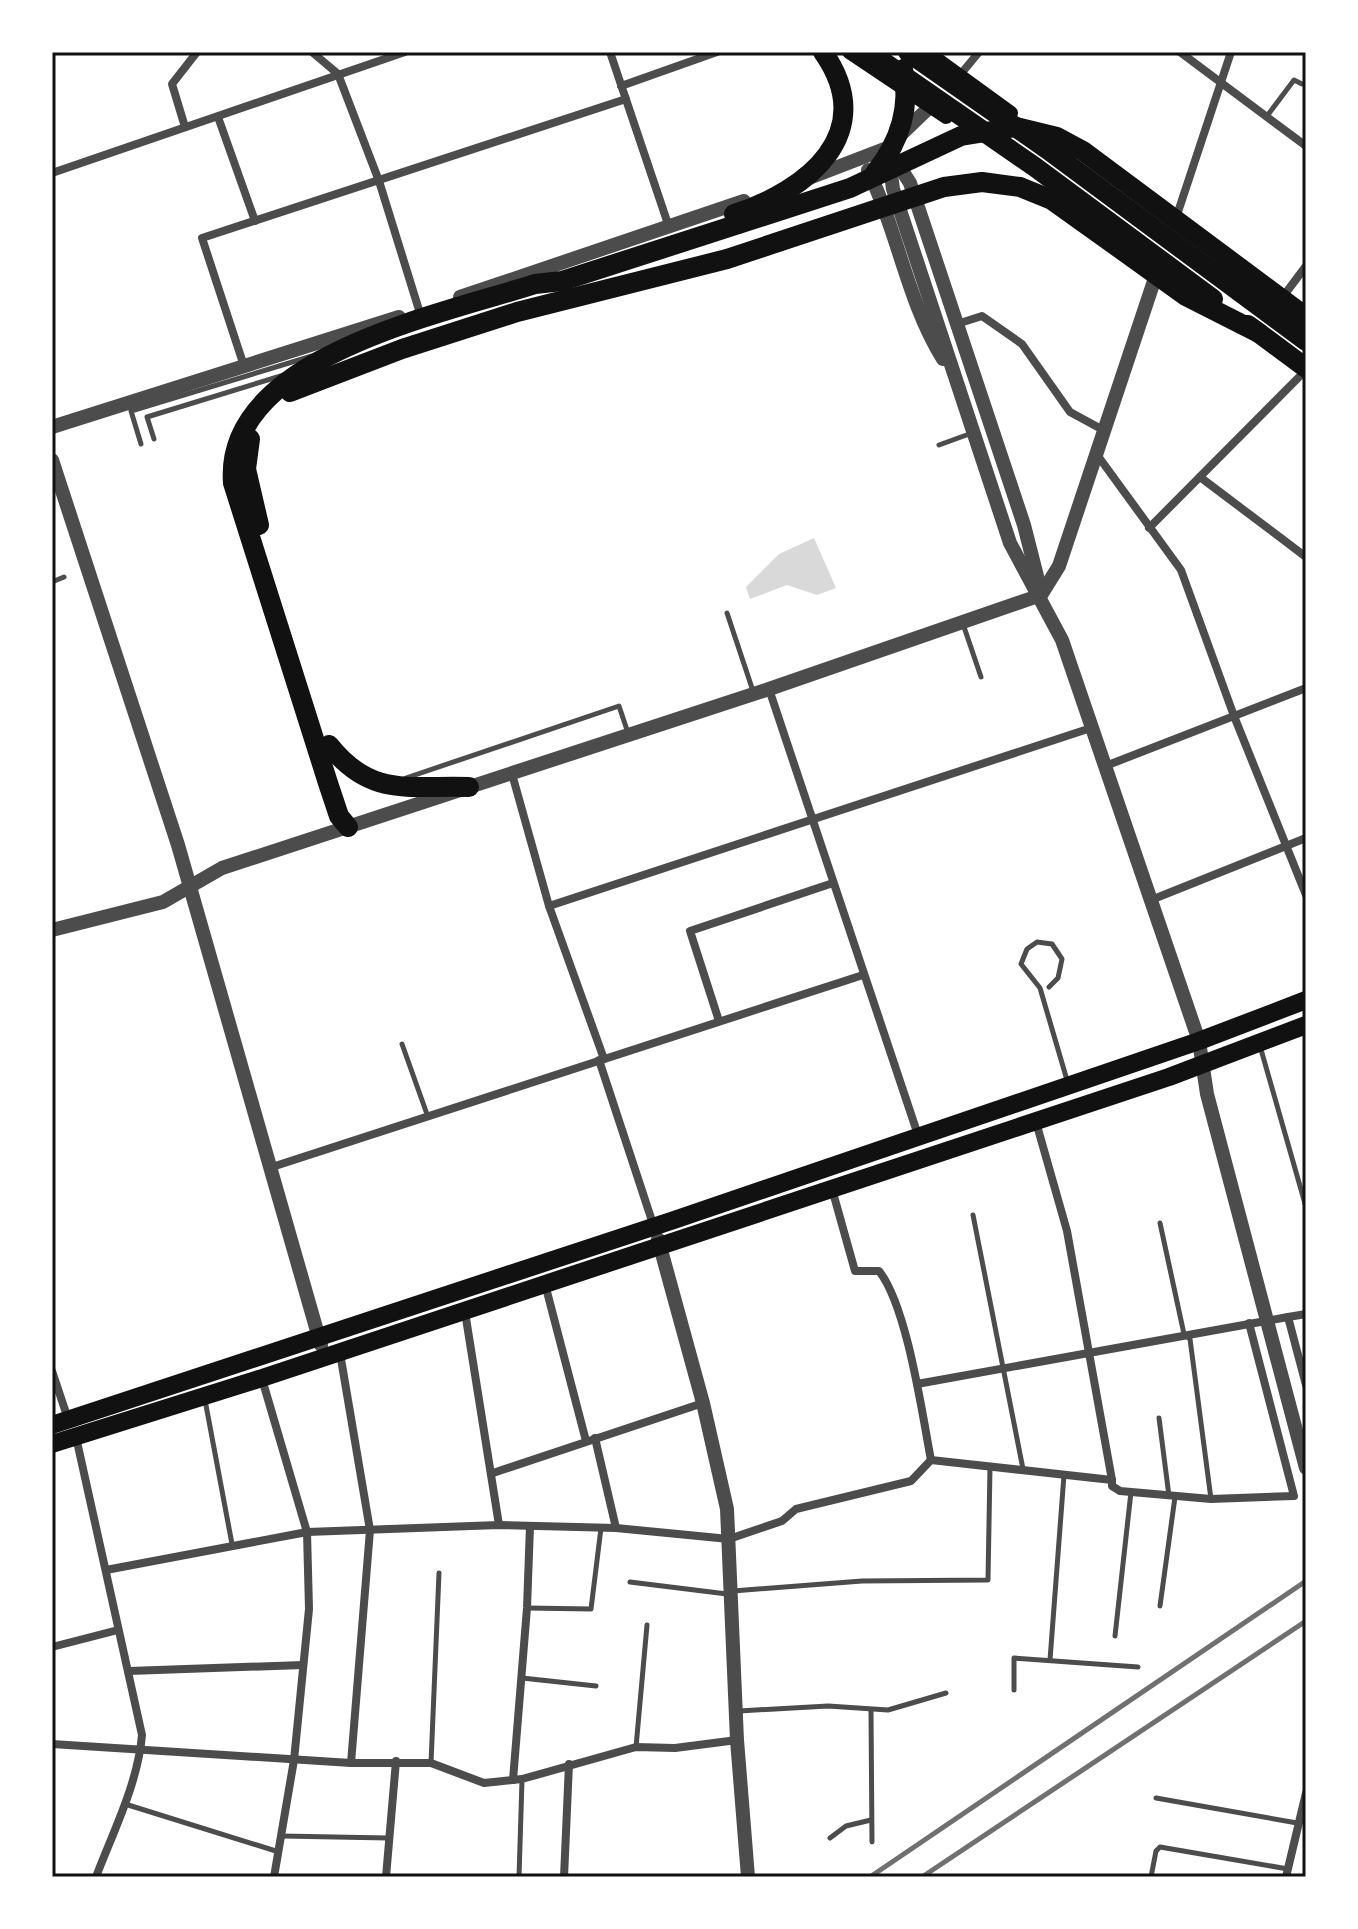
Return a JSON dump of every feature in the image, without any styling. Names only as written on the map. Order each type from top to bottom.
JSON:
[{"type":"highway","points":[[535,284],[558,270],[750,208],[801,183],[822,164],[832,149],[843,108],[838,77],[823,52]]},
{"type":"highway","points":[[869,52],[1047,176],[1306,370]]},
{"type":"highway","points":[[348,827],[339,816],[240,476],[251,433],[263,413],[305,384],[402,349],[608,287],[848,197],[865,183],[888,155],[899,132],[906,86],[898,52]]},
{"type":"highway","points":[[908,52],[1047,149],[1306,341]]},
{"type":"highway","points":[[348,827],[350,811],[260,529],[240,476],[232,466],[239,435],[261,404],[306,370],[365,339],[535,284],[562,281],[790,210],[850,188],[961,136],[1016,127],[1057,137],[1083,151],[1306,317]]},
{"type":"highway","points":[[608,287],[727,259],[944,187],[982,182],[1020,187],[1052,200],[1186,296],[1259,333]]},
{"type":"highway","points":[[329,745],[354,772],[382,786],[469,787]]},
{"type":"highway","points":[[60,1422],[654,1227],[1199,1041],[1306,1000]]},
{"type":"highway","points":[[52,1444],[332,1355],[1201,1066],[1306,1025]]},
{"type":"main road","points":[[849,52],[1160,263],[1306,370]]},
{"type":"main road","points":[[927,52],[1306,332]]},
{"type":"street","points":[[185,127],[172,84],[197,52]]},
{"type":"street","points":[[312,52],[338,74],[379,181],[419,310]]},
{"type":"street","points":[[52,173],[405,52]]},
{"type":"street","points":[[610,52],[669,227]]},
{"type":"street","points":[[621,86],[717,52]]},
{"type":"street","points":[[52,427],[419,310],[863,159],[887,148],[931,107],[979,52]]},
{"type":"street","points":[[1180,52],[1306,146]]},
{"type":"street","points":[[52,930],[163,902],[222,868],[762,692],[1041,595],[1059,566],[1098,456],[1231,52]]},
{"type":"street","points":[[244,366],[202,238],[626,99]]},
{"type":"street","points":[[218,117],[255,221]]},
{"type":"street","points":[[887,148],[910,183],[1024,525],[1041,595]]},
{"type":"street","points":[[887,148],[893,189],[1010,543],[1059,632],[1108,765],[1199,1041],[1201,1066],[1306,1468]]},
{"type":"street","points":[[863,159],[879,194],[924,328],[956,380]]},
{"type":"street","points":[[1275,308],[1306,266]]},
{"type":"street","points":[[957,324],[982,316],[1022,344],[1070,412],[1105,431]]},
{"type":"street","points":[[1149,528],[1306,370]]},
{"type":"street","points":[[1098,456],[1181,570],[1234,716],[1306,895]]},
{"type":"street","points":[[52,460],[190,887],[318,1338],[332,1355],[370,1530],[351,1763]]},
{"type":"street","points":[[1200,477],[1306,557]]},
{"type":"street","points":[[1108,765],[1306,688]]},
{"type":"street","points":[[762,692],[813,820],[918,1136]]},
{"type":"street","points":[[549,906],[1094,727]]},
{"type":"street","points":[[512,774],[549,906],[602,1060],[660,1246],[703,1403],[727,1509],[737,1740],[748,1877]]},
{"type":"street","points":[[1151,900],[1306,838]]},
{"type":"street","points":[[719,1021],[690,931],[833,883]]},
{"type":"street","points":[[269,1168],[863,975]]},
{"type":"street","points":[[1036,1121],[1067,1231],[1114,1488],[1211,1499],[1294,1496],[1249,1323]]},
{"type":"street","points":[[832,1188],[855,1271],[879,1271],[890,1285],[917,1384],[931,1460]]},
{"type":"street","points":[[545,1283],[616,1528]]},
{"type":"street","points":[[465,1309],[499,1525]]},
{"type":"street","points":[[917,1384],[1306,1314]]},
{"type":"street","points":[[1288,1317],[1306,1385]]},
{"type":"street","points":[[52,1371],[60,1422]]},
{"type":"street","points":[[262,1378],[307,1532],[309,1609],[294,1760],[274,1877]]},
{"type":"street","points":[[493,1473],[703,1403]]},
{"type":"street","points":[[76,1437],[142,1735],[141,1752],[96,1877]]},
{"type":"street","points":[[931,1460],[1112,1480]]},
{"type":"street","points":[[106,1570],[307,1532],[499,1525],[616,1528],[729,1539],[782,1521],[796,1509],[911,1481],[931,1460]]},
{"type":"street","points":[[517,1779],[530,1526]]},
{"type":"street","points":[[52,1647],[118,1630]]},
{"type":"street","points":[[129,1671],[303,1665]]},
{"type":"street","points":[[52,1744],[351,1763],[431,1763],[484,1783],[517,1779],[636,1747],[675,1748],[737,1740]]},
{"type":"street","points":[[386,1877],[396,1761]]},
{"type":"street","points":[[564,1877],[569,1764]]},
{"type":"street","points":[[1287,1873],[1306,1793]]},
{"type":"lane","points":[[1267,116],[1294,80],[1302,84]]},
{"type":"lane","points":[[775,244],[812,231]]},
{"type":"lane","points":[[141,444],[131,411],[365,339]]},
{"type":"lane","points":[[345,361],[402,349]]},
{"type":"lane","points":[[154,439],[147,417],[288,373],[331,364]]},
{"type":"lane","points":[[939,445],[974,433]]},
{"type":"lane","points":[[52,582],[64,577]]},
{"type":"lane","points":[[727,613],[762,692]]},
{"type":"lane","points":[[963,623],[981,677]]},
{"type":"lane","points":[[382,786],[619,706],[629,735]]},
{"type":"lane","points":[[1049,987],[1058,978],[1062,959],[1052,944],[1037,942],[1027,949],[1021,964],[1040,988],[1069,1085]]},
{"type":"lane","points":[[1259,1043],[1306,1207]]},
{"type":"lane","points":[[402,1044],[428,1117]]},
{"type":"lane","points":[[973,1215],[1023,1470]]},
{"type":"lane","points":[[1160,1223],[1184,1334],[1190,1339],[1211,1499]]},
{"type":"lane","points":[[204,1396],[232,1544]]},
{"type":"lane","points":[[1159,1418],[1172,1496],[1160,1606]]},
{"type":"lane","points":[[630,1582],[732,1593],[862,1581],[988,1580],[990,1467]]},
{"type":"lane","points":[[1050,1660],[1064,1475]]},
{"type":"lane","points":[[1115,1636],[1131,1492]]},
{"type":"lane","points":[[527,1608],[591,1609],[601,1528]]},
{"type":"lane","points":[[431,1763],[439,1573]]},
{"type":"lane","points":[[636,1747],[647,1625]]},
{"type":"lane","points":[[1014,1690],[1014,1658],[1138,1667]]},
{"type":"lane","points":[[521,1678],[596,1686]]},
{"type":"lane","points":[[736,1711],[828,1706],[888,1710],[946,1693]]},
{"type":"lane","points":[[871,1711],[872,1842]]},
{"type":"lane","points":[[517,1779],[519,1877]]},
{"type":"lane","points":[[1156,1798],[1300,1822]]},
{"type":"lane","points":[[124,1804],[279,1852]]},
{"type":"lane","points":[[830,1838],[846,1826],[871,1820]]},
{"type":"lane","points":[[282,1836],[388,1838]]},
{"type":"lane","points":[[1151,1877],[1156,1851],[1160,1847],[1287,1873]]},
{"type":"shaded area","points":[[814,538],[836,588],[817,595],[787,585],[750,599],[746,587],[779,554]]},
{"type":"railway","points":[[870,1877],[1306,1581]]},
{"type":"railway","points":[[922,1877],[1306,1621]]}]
